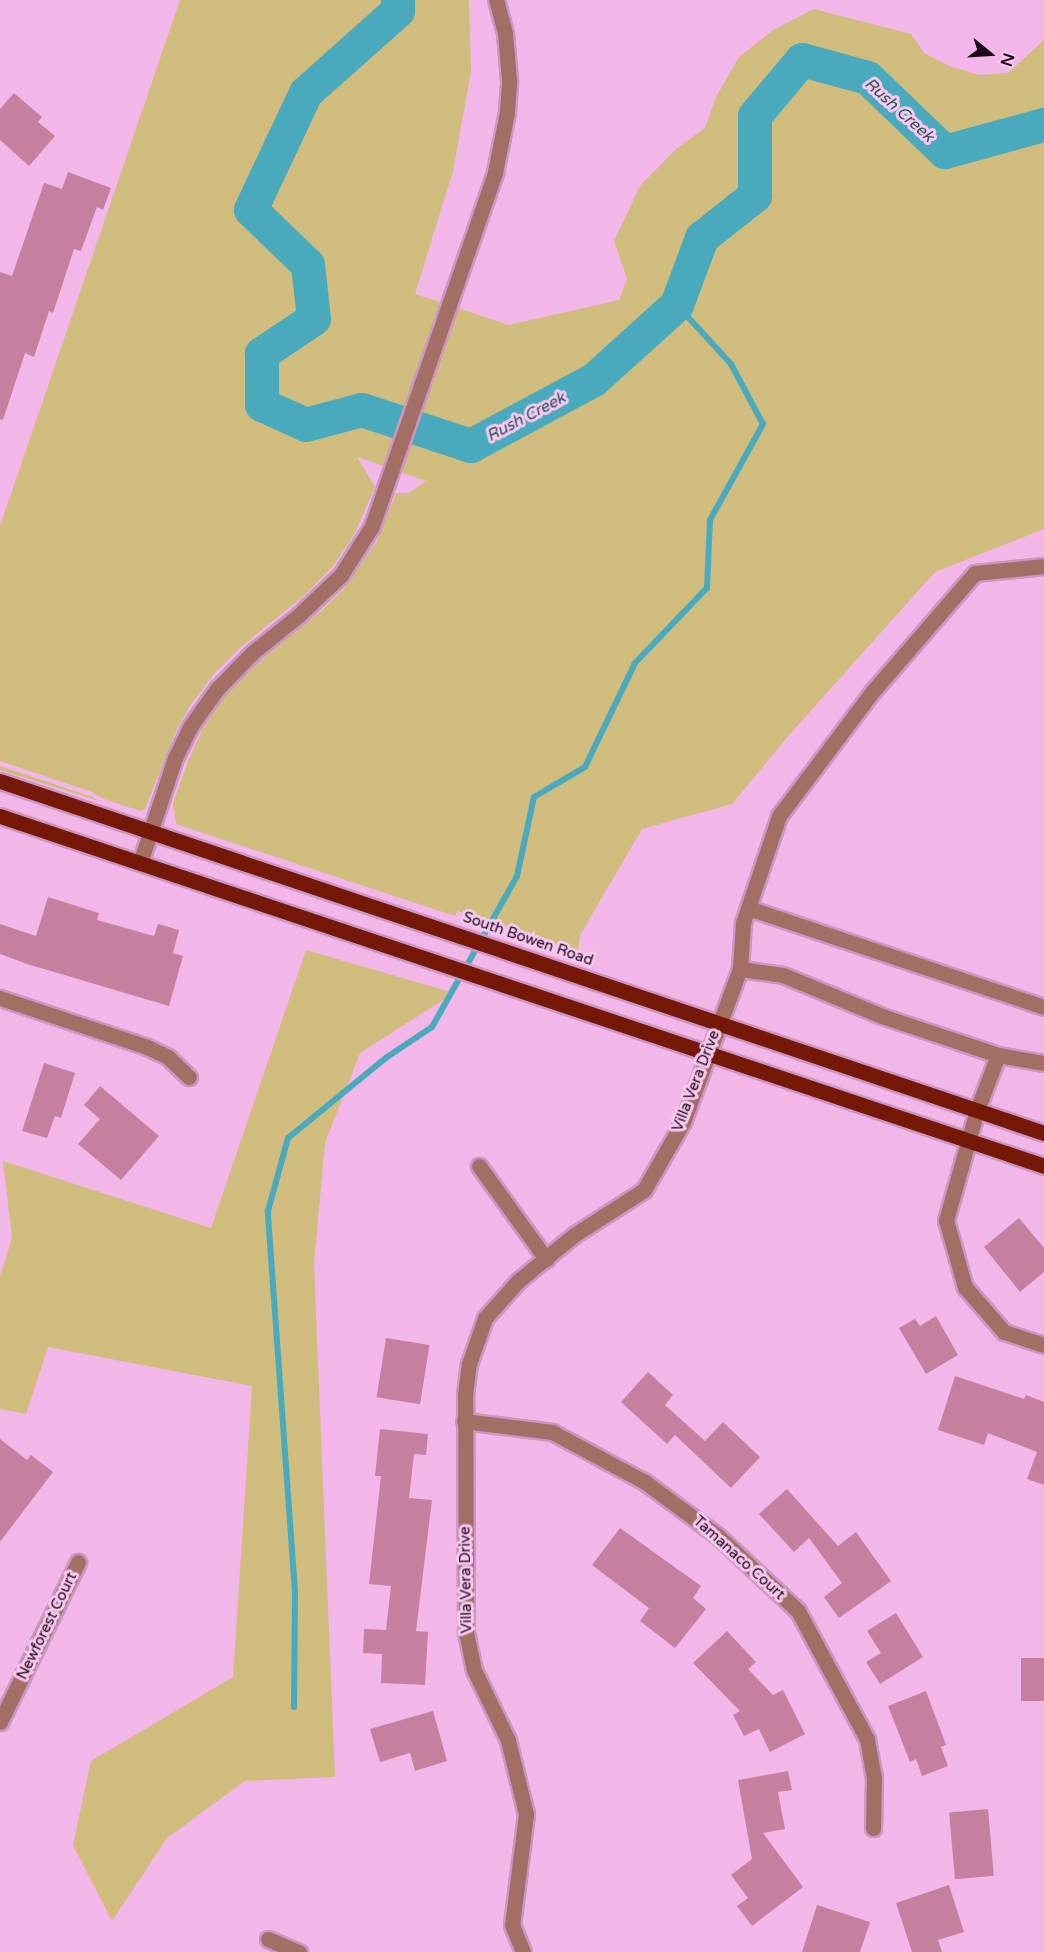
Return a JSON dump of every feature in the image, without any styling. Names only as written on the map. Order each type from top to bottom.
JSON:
[{"type":"main road","name":"South Bowen Road","points":[[0,781],[1044,1133]]},
{"type":"main road","points":[[0,816],[1044,1166]]},
{"type":"street","points":[[140,863],[175,758],[190,727],[217,689],[245,660],[299,615],[341,575],[372,526],[495,172],[507,112],[509,80],[505,33],[496,0]]},
{"type":"street","name":"Villa Vera Drive","points":[[523,1952],[512,1925],[525,1814],[508,1740],[474,1670],[466,1631],[464,1421],[470,1364],[485,1318],[518,1281],[574,1235],[644,1190],[683,1122],[740,969],[743,923],[779,816],[873,691],[975,573],[1044,566]]},
{"type":"street","points":[[748,908],[1044,1007]]},
{"type":"street","points":[[740,969],[783,975],[882,1016],[998,1055],[1044,1063]]},
{"type":"street","points":[[0,998],[147,1047],[168,1057],[189,1077]]},
{"type":"street","points":[[998,1055],[967,1140],[946,1220],[965,1287],[1004,1332],[1044,1345]]},
{"type":"street","points":[[479,1166],[546,1259]]},
{"type":"street","name":"Tamanaco Court","points":[[464,1421],[552,1432],[645,1482],[719,1536],[798,1611],[867,1739],[874,1777],[873,1828]]},
{"type":"street","name":"Newforest Court","points":[[0,1722],[78,1563]]},
{"type":"street","points":[[268,1939],[299,1952]]},
{"type":"shaded area","points":[[180,0],[469,0],[471,71],[453,171],[415,294],[509,325],[619,300],[627,279],[614,241],[640,186],[676,149],[705,128],[716,97],[739,57],[773,30],[814,9],[911,34],[924,53],[949,66],[979,75],[1008,73],[1044,40],[1044,529],[935,572],[790,734],[732,804],[642,829],[580,935],[578,953],[457,911],[455,916],[176,824],[173,803],[187,764],[201,732],[222,699],[243,675],[321,611],[345,588],[378,539],[396,493],[409,493],[426,481],[357,457],[375,487],[355,533],[334,565],[306,594],[240,648],[214,674],[190,706],[176,731],[145,809],[140,811],[0,761],[0,526]]},
{"type":"shaded area","points":[[0,766],[93,797],[99,801],[0,770]]},
{"type":"shaded area","points":[[306,950],[454,993],[360,1053],[325,1143],[314,1264],[335,1777],[245,1781],[167,1838],[112,1921],[73,1845],[91,1761],[233,1677],[252,1386],[48,1347],[26,1414],[0,1409],[0,1277],[12,1238],[3,1161],[211,1228]]},
{"type":"building","points":[[14,93],[42,117],[38,122],[55,136],[29,166],[0,140],[0,109]]},
{"type":"building","points":[[68,172],[111,188],[103,210],[97,207],[81,251],[74,249],[53,313],[49,311],[34,357],[25,353],[3,420],[0,419],[0,272],[12,276],[44,183],[62,189]]},
{"type":"building","points":[[48,897],[99,913],[97,920],[154,936],[158,924],[179,930],[173,953],[183,956],[169,1006],[0,954],[0,924],[36,936]]},
{"type":"building","points":[[44,1063],[75,1073],[61,1118],[55,1116],[47,1138],[22,1131]]},
{"type":"building","points":[[100,1086],[159,1136],[121,1180],[78,1144],[100,1119],[84,1105]]},
{"type":"building","points":[[1019,1218],[1044,1248],[1044,1272],[1020,1292],[984,1247]]},
{"type":"building","points":[[936,1316],[958,1355],[926,1374],[899,1328],[915,1319],[920,1326]]},
{"type":"building","points":[[386,1338],[429,1345],[420,1404],[377,1397]]},
{"type":"building","points":[[648,1372],[673,1395],[665,1405],[705,1441],[723,1422],[760,1457],[731,1488],[675,1435],[667,1444],[621,1402]]},
{"type":"building","points":[[955,1376],[1024,1399],[1026,1395],[1044,1402],[1044,1485],[1027,1479],[1037,1452],[988,1433],[984,1445],[938,1430]]},
{"type":"building","points":[[380,1429],[428,1434],[426,1455],[414,1454],[409,1498],[432,1500],[416,1631],[428,1632],[425,1685],[381,1683],[382,1654],[363,1653],[364,1629],[386,1630],[391,1586],[369,1584],[381,1476],[375,1476]]},
{"type":"building","points":[[0,1439],[27,1460],[31,1455],[53,1472],[0,1542]]},
{"type":"building","points":[[787,1489],[838,1546],[856,1532],[891,1581],[839,1618],[824,1597],[842,1583],[809,1538],[794,1552],[759,1514]]},
{"type":"building","points":[[620,1528],[701,1586],[693,1598],[706,1609],[675,1648],[640,1621],[649,1608],[592,1565]]},
{"type":"building","points":[[896,1613],[923,1657],[880,1684],[866,1662],[881,1653],[867,1631]]},
{"type":"building","points":[[727,1631],[756,1662],[748,1669],[773,1695],[783,1690],[805,1734],[770,1752],[759,1729],[744,1736],[733,1715],[740,1711],[693,1663]]},
{"type":"building","points":[[1021,1658],[1044,1658],[1044,1701],[1021,1701]]},
{"type":"building","points":[[926,1691],[946,1745],[941,1747],[948,1766],[922,1776],[916,1759],[910,1762],[888,1706]]},
{"type":"building","points":[[433,1711],[447,1761],[415,1771],[410,1753],[380,1762],[370,1729]]},
{"type":"building","points":[[788,1771],[792,1790],[778,1792],[785,1829],[763,1833],[803,1887],[752,1926],[737,1906],[748,1898],[731,1875],[752,1859],[738,1780]]},
{"type":"building","points":[[988,1809],[994,1876],[955,1879],[949,1812]]},
{"type":"building","points":[[949,1885],[964,1932],[938,1940],[942,1952],[912,1952],[896,1903]]},
{"type":"building","points":[[817,1905],[870,1922],[860,1952],[802,1952]]},
{"type":"waterway","name":"Rush Creek","points":[[398,0],[398,11],[306,93],[251,210],[308,265],[314,319],[262,354],[262,405],[306,425],[362,410],[471,446],[594,380],[677,305],[702,238],[755,196],[755,116],[802,60],[868,78],[945,152],[1044,125]]},
{"type":"waterway","points":[[294,1707],[295,1592],[268,1211],[288,1138],[387,1057],[432,1027],[517,876],[534,797],[585,767],[635,663],[707,588],[710,520],[763,424],[731,364],[677,305]]}]
